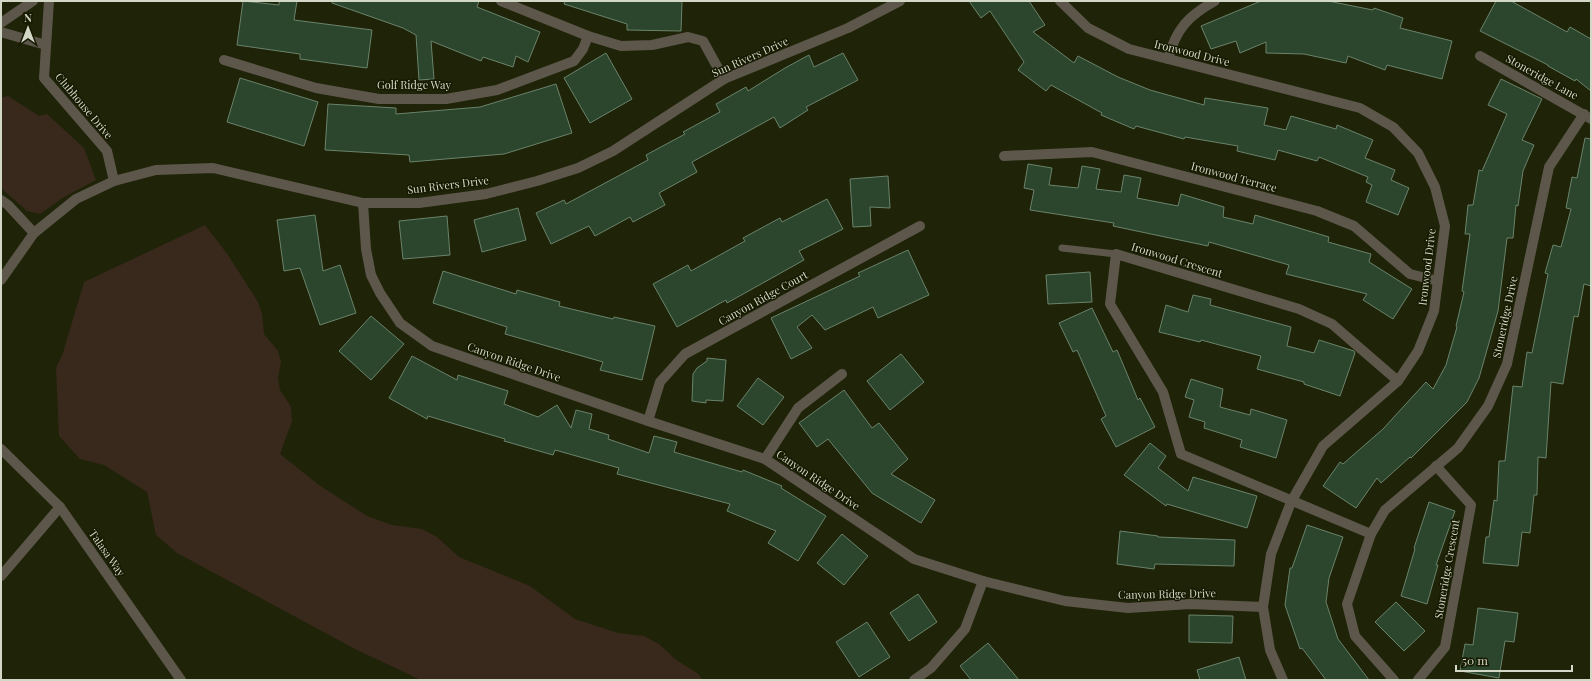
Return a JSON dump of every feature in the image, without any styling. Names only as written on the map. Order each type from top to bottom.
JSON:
[{"type":"street","points":[[1,22],[33,1]]},
{"type":"street","name":"Clubhouse Drive","points":[[49,1],[44,78],[107,151],[114,181]]},
{"type":"street","points":[[502,1],[588,36],[621,46],[652,45],[688,37],[703,42],[724,79]]},
{"type":"street","name":"Sun Rivers Drive","points":[[1,280],[34,233],[76,199],[114,181],[156,170],[213,168],[362,203],[419,202],[486,194],[537,181],[578,168],[613,151],[724,79],[848,28],[900,1]]},
{"type":"street","name":"Ironwood Drive","points":[[1060,1],[1088,28],[1129,49],[1360,108],[1393,127],[1418,153],[1435,187],[1444,226],[1434,311],[1418,351],[1398,381],[1323,446],[1292,502],[1271,554],[1263,607],[1270,650],[1283,680]]},
{"type":"street","points":[[1168,59],[1176,36],[1182,25],[1192,16],[1215,1]]},
{"type":"street","points":[[1,32],[46,45]]},
{"type":"street","name":"Golf Ridge Way","points":[[224,60],[316,88],[379,99],[446,99],[497,90],[574,61],[583,49],[588,36]]},
{"type":"street","name":"Stoneridge Lane","points":[[1480,56],[1587,117]]},
{"type":"street","name":"Stoneridge Drive","points":[[1394,680],[1355,636],[1347,604],[1371,534],[1385,510],[1458,448],[1488,406],[1507,364],[1549,167],[1587,117]]},
{"type":"street","name":"Ironwood Terrace","points":[[1004,156],[1092,152],[1317,211],[1354,226],[1410,274],[1438,281]]},
{"type":"street","points":[[1,200],[8,205],[34,233]]},
{"type":"street","name":"Canyon Ridge Drive","points":[[362,203],[366,249],[371,275],[380,293],[400,323],[432,346],[648,421],[765,459],[914,559],[982,581],[1065,601],[1128,608],[1190,604],[1263,607]]},
{"type":"street","name":"Canyon Ridge Court","points":[[648,421],[660,382],[685,354],[920,226]]},
{"type":"street","name":"Ironwood Crescent","points":[[1292,502],[1181,454],[1163,392],[1110,304],[1116,254],[1299,309],[1319,318],[1332,324],[1398,381]]},
{"type":"street","points":[[765,459],[798,408],[842,374]]},
{"type":"street","name":"Talasa Way","points":[[1,449],[60,507],[181,680]]},
{"type":"street","name":"Stoneridge Crescent","points":[[1418,680],[1445,647],[1471,504],[1436,466]]},
{"type":"street","points":[[1292,502],[1371,534]]},
{"type":"street","points":[[1,576],[60,507]]},
{"type":"street","points":[[914,680],[931,668],[965,629],[982,581]]},
{"type":"lane","points":[[1062,248],[1116,254]]},
{"type":"shaded area","points":[[8,96],[39,116],[47,114],[84,148],[96,180],[64,197],[40,214],[27,211],[1,188],[1,98]]},
{"type":"shaded area","points":[[205,225],[228,255],[258,302],[262,314],[264,334],[278,351],[281,362],[278,378],[280,390],[291,407],[292,421],[280,454],[319,485],[367,516],[392,525],[422,529],[437,537],[459,557],[530,586],[575,619],[618,633],[644,636],[659,644],[675,659],[697,673],[703,680],[421,680],[357,650],[177,553],[156,535],[147,492],[104,465],[80,459],[59,436],[56,368],[63,353],[84,282]]},
{"type":"building","points":[[243,1],[279,5],[279,1],[297,1],[294,20],[372,30],[367,68],[300,59],[300,54],[237,45]]},
{"type":"building","points":[[332,1],[479,1],[477,7],[540,32],[528,62],[516,56],[513,67],[483,57],[481,61],[431,41],[434,79],[419,80],[416,35],[403,28],[332,3]]},
{"type":"building","points":[[565,1],[682,1],[681,31],[627,30],[627,24],[564,4]]},
{"type":"building","points":[[969,1],[1029,1],[1045,25],[1033,32],[1074,63],[1078,56],[1118,77],[1150,90],[1204,105],[1205,98],[1268,108],[1264,125],[1286,130],[1291,116],[1336,129],[1337,125],[1373,140],[1365,158],[1395,170],[1391,180],[1409,188],[1398,215],[1366,202],[1372,185],[1366,182],[1368,177],[1319,157],[1317,161],[1278,150],[1275,160],[1237,151],[1238,146],[1185,137],[1184,139],[1136,126],[1134,129],[1101,115],[1102,113],[1051,85],[1046,91],[1018,70],[1024,62],[990,11],[981,18]]},
{"type":"building","points":[[1261,1],[1328,1],[1373,10],[1374,8],[1403,18],[1400,28],[1452,41],[1442,79],[1387,65],[1385,70],[1348,56],[1346,63],[1304,54],[1266,53],[1266,42],[1240,53],[1236,41],[1211,49],[1201,26]]},
{"type":"building","points":[[1496,1],[1511,1],[1567,32],[1570,27],[1591,39],[1591,91],[1576,79],[1575,81],[1548,65],[1480,31]]},
{"type":"building","points":[[606,53],[632,99],[590,123],[564,78]]},
{"type":"building","points":[[843,53],[858,80],[806,107],[808,110],[780,128],[774,117],[692,162],[697,172],[659,193],[665,205],[633,222],[630,217],[595,236],[589,226],[551,244],[536,213],[564,200],[566,204],[648,160],[646,155],[685,134],[683,132],[720,112],[716,104],[746,87],[748,91],[809,55],[814,67]]},
{"type":"building","points":[[240,78],[318,102],[304,146],[227,122]]},
{"type":"building","points":[[1501,79],[1542,99],[1522,140],[1534,145],[1523,171],[1518,206],[1516,205],[1513,238],[1507,238],[1498,311],[1479,378],[1467,402],[1411,458],[1410,457],[1381,483],[1377,478],[1356,508],[1323,486],[1340,462],[1343,464],[1383,429],[1426,382],[1433,389],[1446,365],[1457,327],[1464,292],[1462,291],[1470,234],[1465,234],[1468,205],[1473,205],[1479,170],[1482,171],[1507,114],[1488,105]]},
{"type":"building","points":[[556,84],[572,133],[504,154],[410,162],[409,155],[325,150],[328,104],[396,108],[396,114],[480,107]]},
{"type":"building","points":[[1585,138],[1591,139],[1591,286],[1584,284],[1578,317],[1574,316],[1563,384],[1551,382],[1546,458],[1538,457],[1537,495],[1534,495],[1530,533],[1522,532],[1518,566],[1483,563],[1486,537],[1489,537],[1494,500],[1497,501],[1499,461],[1505,461],[1513,386],[1522,387],[1527,352],[1532,353],[1548,274],[1545,273],[1553,245],[1561,247],[1571,209],[1566,208],[1572,177],[1577,178]]},
{"type":"building","points":[[1028,164],[1052,168],[1049,185],[1078,188],[1082,166],[1100,169],[1096,189],[1121,192],[1124,175],[1141,178],[1137,198],[1178,206],[1181,194],[1224,207],[1223,217],[1253,224],[1255,215],[1329,237],[1328,242],[1371,254],[1369,262],[1412,289],[1393,319],[1363,300],[1367,294],[1286,274],[1289,265],[1209,242],[1208,246],[1113,226],[1114,223],[1030,210],[1034,190],[1024,188]]},
{"type":"building","points":[[888,176],[890,208],[870,207],[871,226],[853,227],[850,179]]},
{"type":"building","points":[[827,199],[843,229],[799,251],[804,260],[727,303],[726,300],[677,327],[653,284],[688,265],[691,271],[745,241],[743,238],[780,218],[782,222]]},
{"type":"building","points":[[518,208],[526,240],[482,252],[474,220]]},
{"type":"building","points":[[315,215],[323,271],[340,265],[356,313],[320,325],[300,268],[284,271],[277,220]]},
{"type":"building","points":[[447,216],[450,255],[403,259],[399,221]]},
{"type":"building","points":[[908,250],[929,295],[878,318],[873,307],[825,330],[812,315],[797,327],[812,348],[791,359],[771,318],[860,276],[858,273]]},
{"type":"building","points":[[443,271],[516,294],[517,290],[560,302],[559,306],[613,319],[614,317],[655,326],[642,380],[600,370],[603,362],[505,334],[507,327],[433,303]]},
{"type":"building","points":[[1090,272],[1092,302],[1048,304],[1046,275]]},
{"type":"building","points":[[1193,295],[1211,299],[1210,305],[1291,327],[1287,346],[1314,353],[1319,340],[1354,351],[1355,353],[1340,396],[1304,384],[1304,382],[1257,369],[1261,356],[1201,340],[1200,342],[1159,332],[1166,305],[1188,312]]},
{"type":"building","points":[[1092,308],[1113,352],[1117,350],[1138,400],[1140,398],[1155,427],[1116,447],[1101,419],[1106,416],[1077,350],[1073,352],[1059,323]]},
{"type":"building","points":[[371,316],[404,344],[371,380],[339,351]]},
{"type":"building","points":[[901,354],[924,382],[890,410],[867,381]]},
{"type":"building","points":[[412,356],[457,380],[458,375],[508,391],[504,404],[538,417],[557,405],[571,428],[576,410],[592,414],[589,429],[609,435],[608,439],[649,453],[654,436],[677,442],[674,452],[742,472],[743,470],[782,486],[781,488],[826,516],[798,561],[768,543],[776,531],[727,511],[730,504],[617,474],[619,468],[555,450],[553,455],[504,441],[505,439],[428,416],[427,419],[389,398]]},
{"type":"building","points":[[707,358],[726,360],[723,401],[706,400],[706,403],[692,401],[693,374],[697,368],[707,361]]},
{"type":"building","points":[[758,378],[784,397],[763,425],[737,406]]},
{"type":"building","points":[[1191,379],[1223,389],[1220,407],[1250,415],[1251,409],[1287,420],[1276,458],[1240,447],[1242,440],[1204,428],[1205,422],[1189,417],[1194,400],[1185,397]]},
{"type":"building","points":[[844,390],[872,428],[879,423],[908,459],[891,474],[935,500],[921,523],[872,493],[828,439],[817,447],[799,423]]},
{"type":"building","points":[[1150,443],[1166,456],[1158,468],[1188,491],[1193,477],[1257,496],[1247,528],[1167,504],[1166,506],[1124,475]]},
{"type":"building","points":[[1429,502],[1455,511],[1436,565],[1438,565],[1427,604],[1401,596],[1415,549],[1414,548]]},
{"type":"building","points":[[1307,525],[1343,537],[1329,578],[1326,602],[1338,639],[1369,680],[1326,680],[1302,648],[1300,649],[1285,605],[1290,568],[1292,568]]},
{"type":"building","points":[[1120,531],[1158,537],[1235,540],[1234,566],[1155,564],[1154,569],[1117,564]]},
{"type":"building","points":[[842,534],[868,556],[844,585],[817,563]]},
{"type":"building","points":[[918,594],[937,622],[909,641],[890,613]]},
{"type":"building","points":[[1396,602],[1425,631],[1404,651],[1375,622]]},
{"type":"building","points":[[1478,608],[1518,613],[1514,642],[1505,641],[1499,678],[1460,671],[1465,644],[1473,645]]},
{"type":"building","points":[[1189,615],[1233,616],[1232,643],[1189,642]]},
{"type":"building","points":[[867,622],[890,657],[859,677],[836,642]]},
{"type":"building","points":[[988,643],[1019,680],[971,680],[960,666]]},
{"type":"building","points":[[1239,657],[1246,680],[1200,680],[1197,670]]}]
